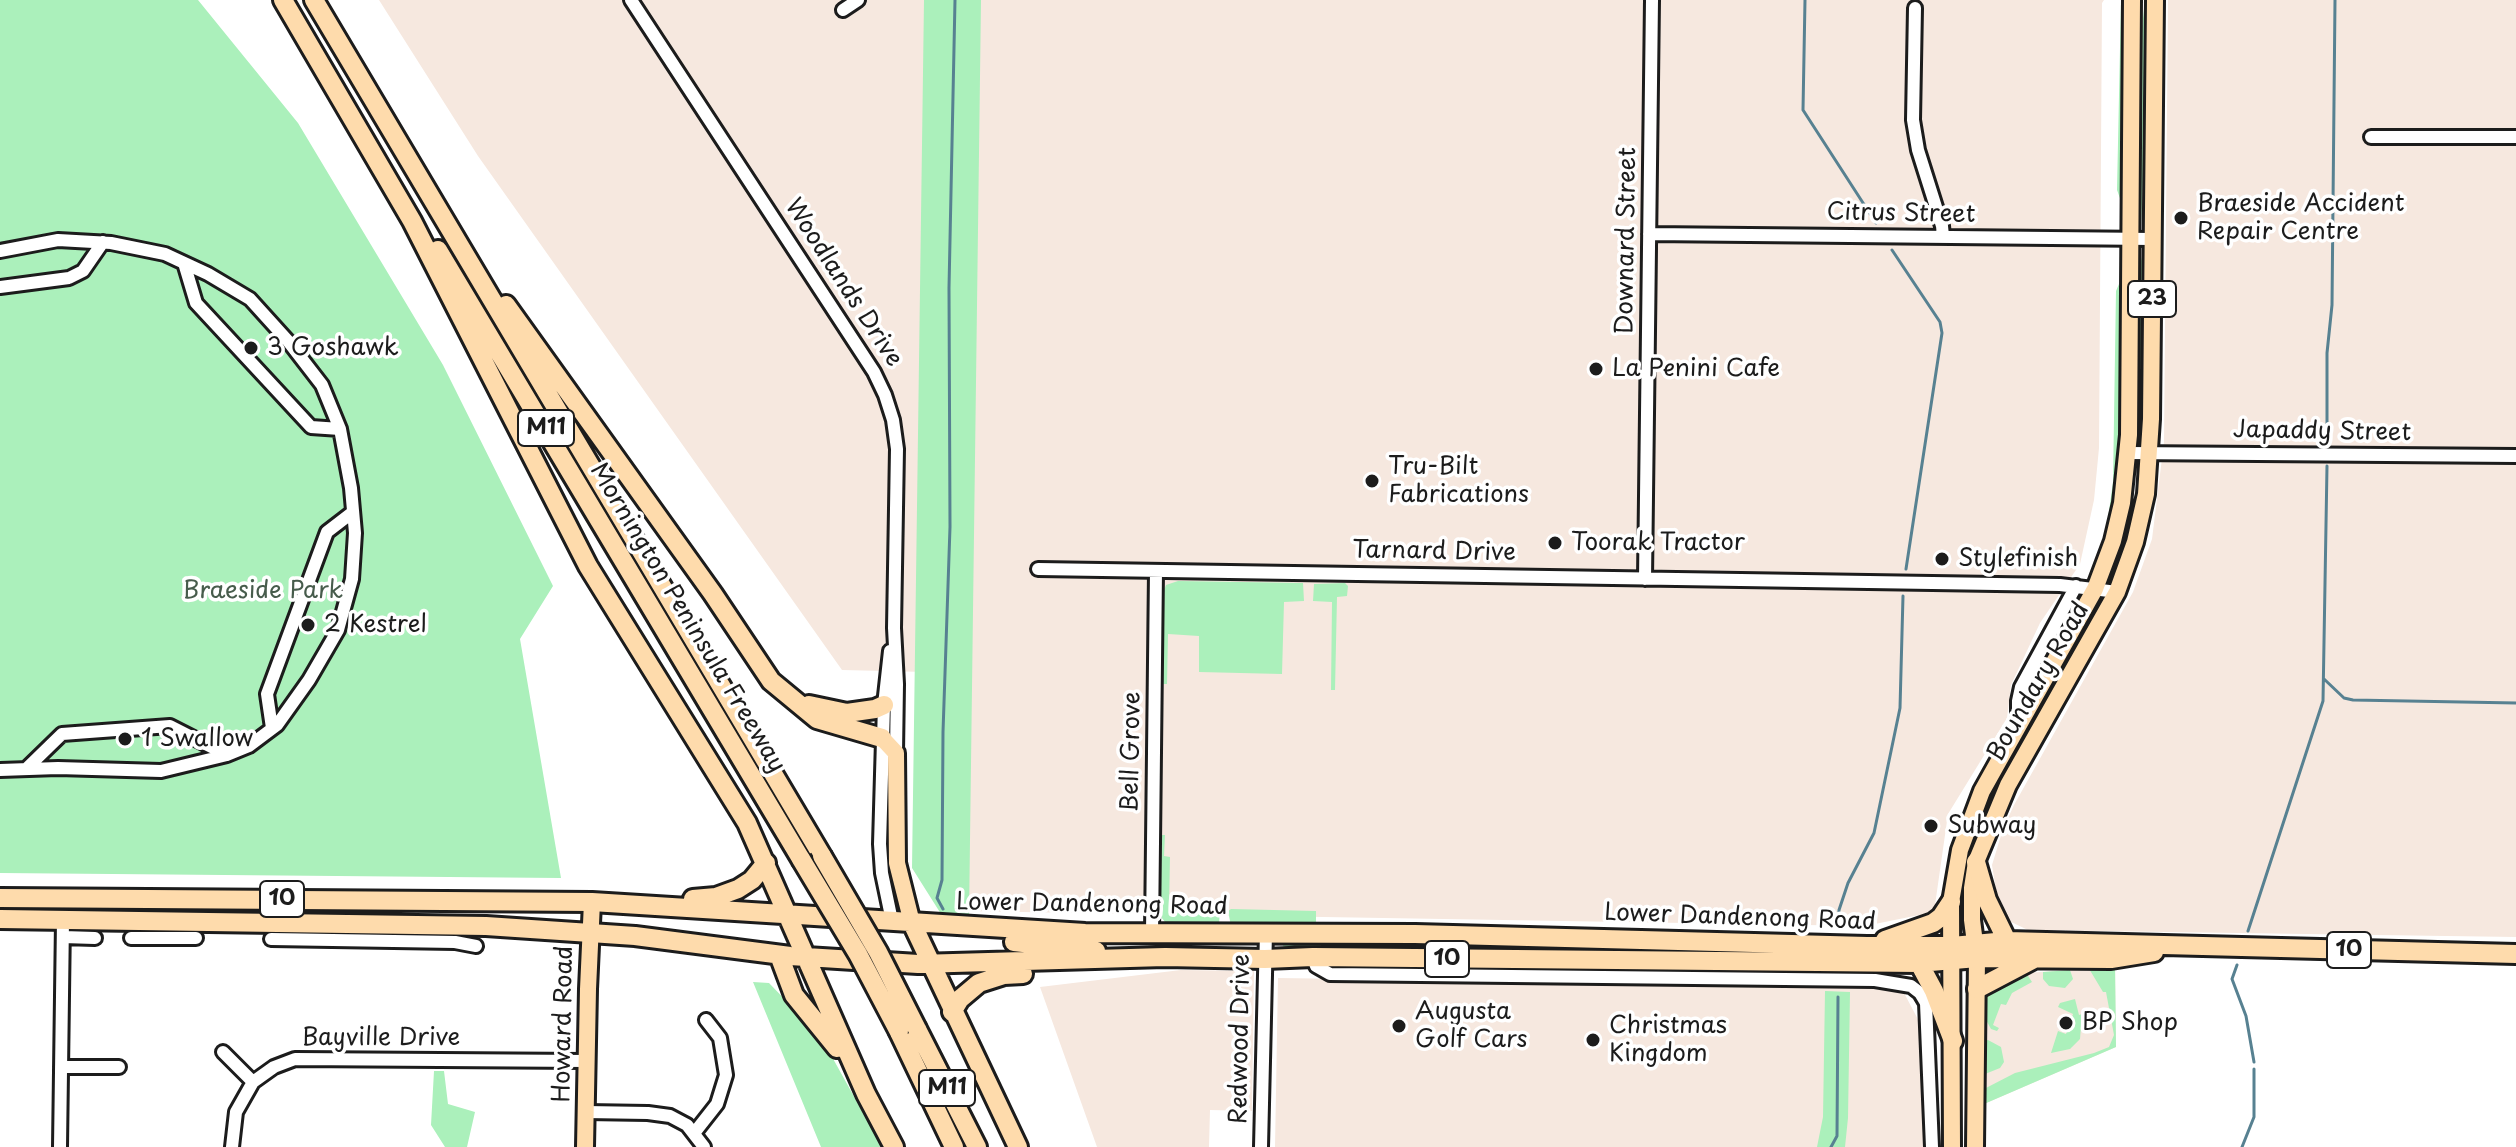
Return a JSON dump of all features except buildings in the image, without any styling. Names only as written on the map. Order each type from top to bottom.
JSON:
[{"type":"highway","name":"Mornington Peninsula Freeway","points":[[284,0],[535,409],[801,859],[977,1147]]},
{"type":"highway","points":[[284,0],[412,221],[558,513],[734,798],[766,863],[804,957],[866,1094],[894,1147]]},
{"type":"highway","name":"Mornington Peninsula Freeway","points":[[314,0],[878,952],[954,1147]]},
{"type":"highway","points":[[431,198],[704,582],[760,666],[784,694],[817,719],[882,738]]},
{"type":"highway","points":[[784,694],[815,707],[841,713],[869,711],[884,705]]},
{"type":"highway","points":[[1976,862],[1987,900],[2007,941]]},
{"type":"highway","points":[[601,902],[722,895],[749,882],[766,863]]},
{"type":"highway","name":"10","points":[[0,898],[601,902],[892,921]]},
{"type":"highway","points":[[1867,946],[1933,923],[1951,902]]},
{"type":"highway","name":"Lower Dandenong Road","points":[[0,919],[63,929],[275,931],[486,926],[590,932],[779,955],[930,964],[1313,957],[1919,963],[2007,941],[2516,954]]},
{"type":"highway","points":[[892,921],[901,929],[1147,958]]},
{"type":"highway","points":[[914,929],[1018,1147]]},
{"type":"highway","name":"Lower Dandenong Road","points":[[914,929],[1266,932],[1867,946],[1952,953]]},
{"type":"highway","name":"Lower Dandenong Road","points":[[1976,950],[2036,958],[2111,959],[2183,947]]},
{"type":"highway","points":[[779,955],[794,995],[823,1028],[866,1094]]},
{"type":"highway","points":[[1977,989],[2036,958]]},
{"type":"highway","points":[[952,1012],[968,991],[989,979],[1004,975],[1064,972],[1120,959]]},
{"type":"highway","points":[[1919,963],[1934,991],[1953,1041]]},
{"type":"main road","name":"Boundary Road","points":[[1952,1147],[1951,902],[1960,850],[1982,791],[2095,589],[2118,522],[2128,453],[2132,0]]},
{"type":"main road","name":"Boundary Road","points":[[1975,1147],[1977,989],[1972,888],[1976,862],[2008,785],[2117,592],[2142,518],[2150,453],[2155,0]]},
{"type":"main road","points":[[882,738],[896,753]]},
{"type":"main road","name":"Woodlands Drive","points":[[896,753],[897,863],[914,929]]},
{"type":"main road","name":"Howard Road","points":[[585,1147],[590,932],[601,902]]},
{"type":"street","name":"Woodlands Drive","points":[[631,0],[874,372],[885,395],[897,449],[894,628],[896,753]]},
{"type":"street","points":[[843,10],[858,0]]},
{"type":"street","name":"Downard Street","points":[[1645,579],[1652,0]]},
{"type":"street","points":[[1915,8],[1913,120],[1918,150],[1943,236]]},
{"type":"street","points":[[2371,137],[2516,137]]},
{"type":"street","name":"Citrus Street","points":[[1649,234],[2152,239]]},
{"type":"street","points":[[0,251],[58,240],[103,242],[165,254],[208,274],[250,299],[322,385],[340,429],[355,533],[352,579],[338,630],[309,680],[272,728],[249,746],[227,755],[161,771],[0,770]]},
{"type":"street","points":[[0,287],[69,278],[83,271],[103,242]]},
{"type":"street","points":[[184,263],[196,303],[311,427],[340,429]]},
{"type":"street","name":"Japaddy Street","points":[[2128,453],[2516,456]]},
{"type":"street","points":[[272,728],[267,694],[327,532],[353,512]]},
{"type":"street","name":"Tarnard Drive","points":[[1038,569],[2076,586],[2117,592]]},
{"type":"street","name":"Bell Grove","points":[[1152,933],[1156,571]]},
{"type":"street","name":"Boundary Road","points":[[2018,724],[2021,687],[2076,586]]},
{"type":"street","name":"Woodlands Drive","points":[[892,921],[880,849],[884,705],[894,628]]},
{"type":"street","points":[[26,769],[62,734],[170,726],[227,755]]},
{"type":"street","name":"Lower Dandenong Road","points":[[451,942],[486,926]]},
{"type":"street","points":[[60,1147],[63,929]]},
{"type":"street","name":"Lower Dandenong Road","points":[[63,929],[95,938]]},
{"type":"street","name":"Lower Dandenong Road","points":[[131,938],[175,930],[196,938]]},
{"type":"street","name":"Lower Dandenong Road","points":[[275,931],[291,940],[451,942],[476,946]]},
{"type":"street","name":"Redwood Drive","points":[[1261,1147],[1266,932]]},
{"type":"street","points":[[1313,957],[1316,966],[1330,974],[1859,980],[1891,981],[1911,986],[1926,1003],[1932,1147]]},
{"type":"street","name":"Lower Dandenong Road","points":[[1859,980],[1883,963]]},
{"type":"street","points":[[695,1132],[717,1104],[726,1075],[720,1038],[706,1020]]},
{"type":"street","points":[[223,1052],[253,1082],[236,1112],[232,1147]]},
{"type":"street","name":"Bayville Drive","points":[[253,1082],[274,1067],[304,1058],[586,1061]]},
{"type":"street","points":[[61,1067],[119,1067]]},
{"type":"street","points":[[1932,1113],[1952,1086]]},
{"type":"street","points":[[586,1112],[659,1113],[679,1120],[695,1132],[704,1147]]},
{"type":"shaded area","points":[[379,0],[2104,0],[2099,448],[2094,500],[2080,564],[2040,623],[2011,685],[2007,718],[1948,814],[1934,912],[1865,926],[962,911],[967,673],[842,670],[478,156]]},
{"type":"shaded area","points":[[2168,0],[2516,0],[2516,937],[2028,930],[2009,921],[1999,909],[1992,865],[2003,829],[2133,592],[2152,539],[2164,442]]},
{"type":"shaded area","points":[[2115,963],[2116,1047],[1984,1104],[1986,995],[2026,973]]},
{"type":"shaded area","points":[[1181,970],[1254,971],[1252,1111],[1210,1110],[1209,1147],[1097,1147],[1040,987]]},
{"type":"shaded area","points":[[1278,978],[1859,986],[1903,991],[1922,1027],[1925,1147],[1275,1147]]},
{"type":"green space","name":"Braeside Park","points":[[0,0],[198,0],[298,123],[443,365],[553,586],[520,639],[561,878],[0,873]]},
{"type":"green space","points":[[924,0],[981,0],[969,916],[941,914],[912,868]]},
{"type":"green space","points":[[2121,0],[2125,0],[2121,201],[2117,190]]},
{"type":"green space","points":[[2145,0],[2148,0],[2146,118],[2141,225],[2138,229],[2140,46]]},
{"type":"green space","points":[[2139,249],[2145,273],[2144,407],[2142,435],[2137,444]]},
{"type":"green space","points":[[2119,284],[2122,304],[2121,445],[2114,507],[2106,533],[2113,482],[2116,291]]},
{"type":"green space","points":[[1178,581],[1303,583],[1304,601],[1284,602],[1282,674],[1199,672],[1199,636],[1168,634],[1167,684],[1161,684],[1162,596],[1166,585]]},
{"type":"green space","points":[[1345,583],[1348,586],[1347,596],[1337,597],[1335,690],[1331,690],[1332,602],[1313,601],[1314,584]]},
{"type":"green space","points":[[1159,835],[1165,835],[1164,856],[1170,857],[1169,907],[1217,908],[1220,911],[1219,924],[1174,925],[1166,923],[1161,917],[1158,912]]},
{"type":"green space","points":[[1228,911],[1316,911],[1316,922],[1314,925],[1231,926]]},
{"type":"green space","points":[[1460,942],[1704,947],[1752,955],[1311,950],[1284,948],[1283,945]]},
{"type":"green space","points":[[2115,963],[2116,1047],[1984,1104],[1984,1089],[2015,1073],[2109,1047],[2114,1035],[2106,992],[2103,992],[2088,967]]},
{"type":"green space","points":[[2070,970],[2073,979],[2065,988],[2049,986],[2043,979],[2043,972]]},
{"type":"green space","points":[[2026,973],[2032,982],[2012,993],[2006,1005],[2001,1004],[1993,1025],[1999,1028],[1997,1031],[1991,1029],[1985,1018],[1989,989]]},
{"type":"green space","points":[[753,982],[769,983],[821,1037],[882,1147],[821,1147]]},
{"type":"green space","points":[[1825,991],[1850,992],[1845,1147],[1817,1147],[1823,1117]]},
{"type":"green space","points":[[2075,999],[2079,1015],[2082,1014],[2080,1039],[2070,1049],[2051,1053],[2058,1031],[2066,1034],[2073,1014],[2058,1007],[2060,1003]]},
{"type":"green space","points":[[1985,1041],[2001,1047],[2004,1062],[2000,1068],[1985,1074]]},
{"type":"green space","points":[[434,1071],[444,1071],[448,1104],[475,1112],[467,1147],[445,1147],[431,1125]]},
{"type":"waterway","points":[[943,909],[937,898],[942,880],[950,527],[949,288],[955,0]]},
{"type":"waterway","points":[[1805,0],[1803,110],[1876,223]]},
{"type":"waterway","points":[[2327,444],[2327,353],[2332,305],[2335,0]]},
{"type":"waterway","points":[[1892,250],[1940,322],[1942,333],[1906,569]]},
{"type":"waterway","points":[[2248,931],[2323,701],[2327,466]]},
{"type":"waterway","points":[[1839,927],[1839,910],[1848,883],[1874,833],[1900,708],[1903,596]]},
{"type":"waterway","points":[[2324,679],[2344,698],[2353,700],[2516,703]]},
{"type":"waterway","points":[[2237,965],[2232,979],[2246,1016],[2254,1062]]},
{"type":"waterway","points":[[1831,1147],[1837,1136],[1838,997]]},
{"type":"waterway","points":[[2242,1147],[2254,1117],[2254,1069]]},
{"type":"place","name":"Braeside Accident Repair Centre","points":[[2181,218]]},
{"type":"place","name":"3 Goshawk","points":[[251,348]]},
{"type":"place","name":"La Penini Cafe","points":[[1596,369]]},
{"type":"place","name":"Tru-Bilt Fabrications","points":[[1372,481]]},
{"type":"place","name":"Toorak Tractor","points":[[1555,543]]},
{"type":"place","name":"Stylefinish","points":[[1942,559]]},
{"type":"place","name":"2 Kestrel","points":[[308,625]]},
{"type":"place","name":"1 Swallow","points":[[125,739]]},
{"type":"place","name":"Subway","points":[[1931,826]]},
{"type":"place","name":"BP Shop","points":[[2066,1023]]},
{"type":"place","name":"Augusta Golf Cars","points":[[1399,1026]]},
{"type":"place","name":"Christmas Kingdom","points":[[1593,1040]]}]
